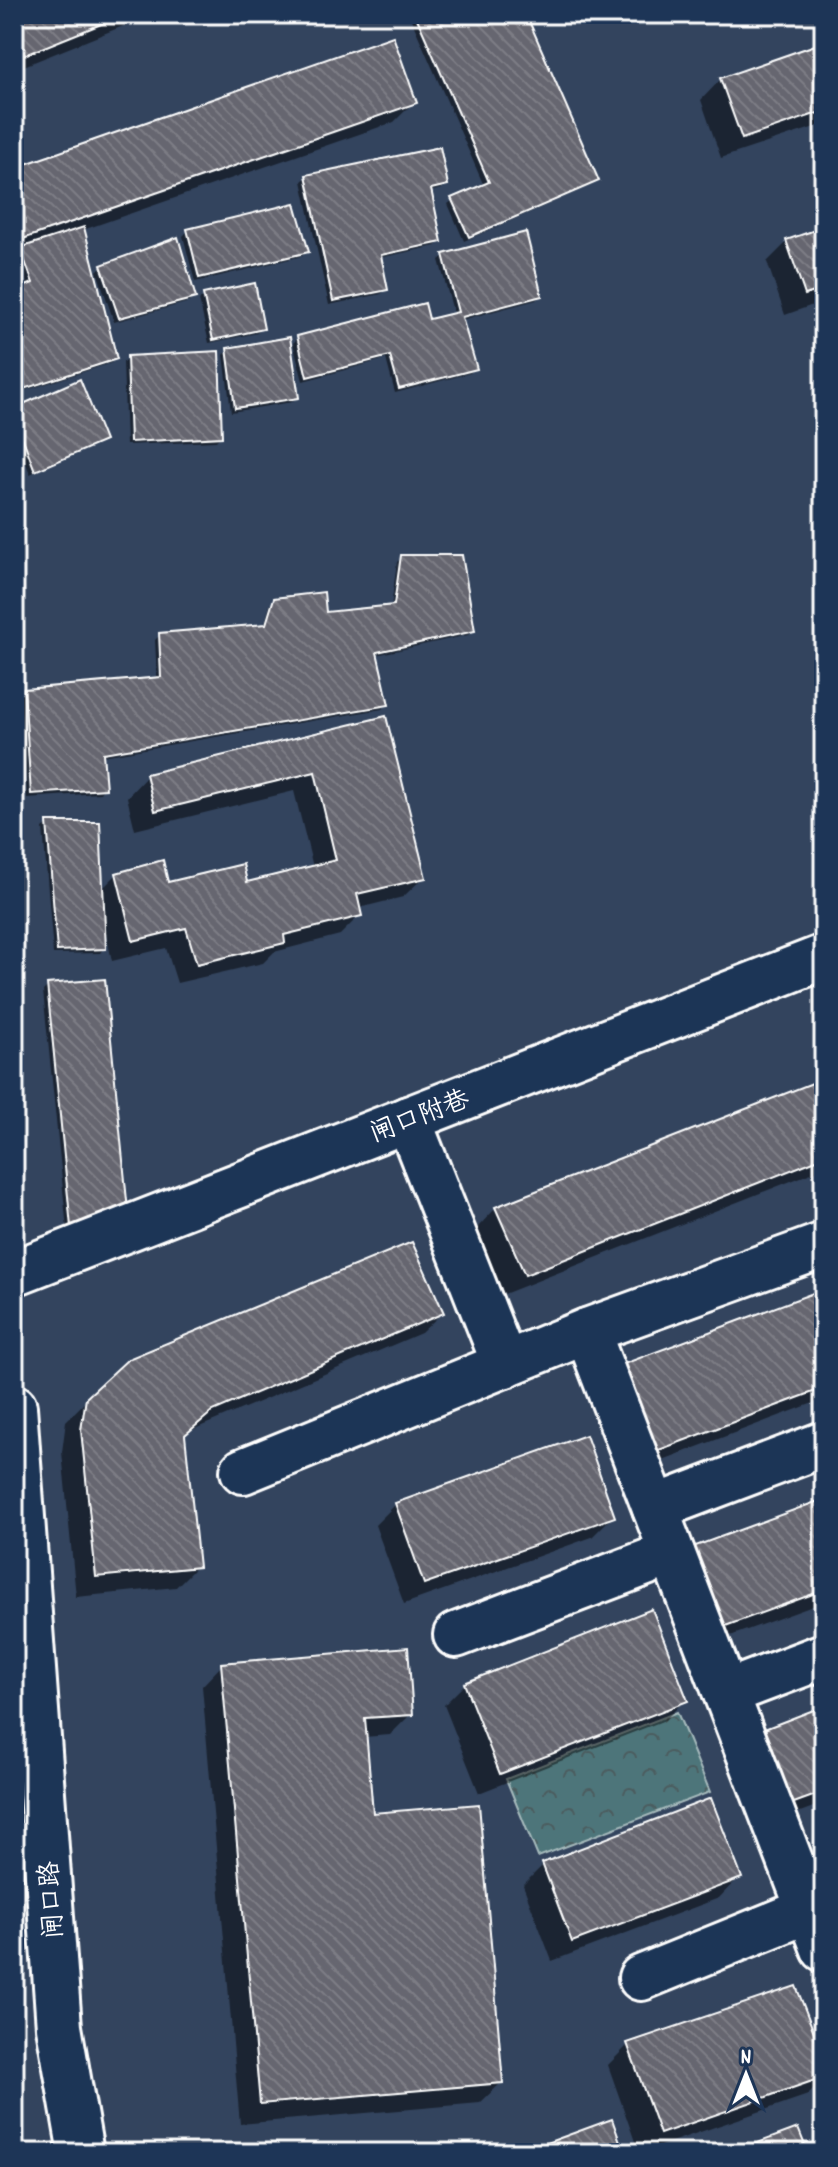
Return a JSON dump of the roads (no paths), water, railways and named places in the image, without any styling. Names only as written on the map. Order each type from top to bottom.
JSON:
[{"type":"street","name":"闸口附巷","points":[[14,1273],[824,957]]},
{"type":"street","points":[[408,1119],[505,1365]]},
{"type":"street","points":[[243,1471],[587,1331],[824,1245]]},
{"type":"street","points":[[587,1331],[726,1693],[814,1905],[641,1978]]},
{"type":"street","name":"闸口路","points":[[14,1407],[59,2027],[81,2153]]},
{"type":"street","points":[[655,1508],[824,1444]]},
{"type":"street","points":[[456,1635],[672,1553]]},
{"type":"street","points":[[726,1693],[824,1656]]}]
